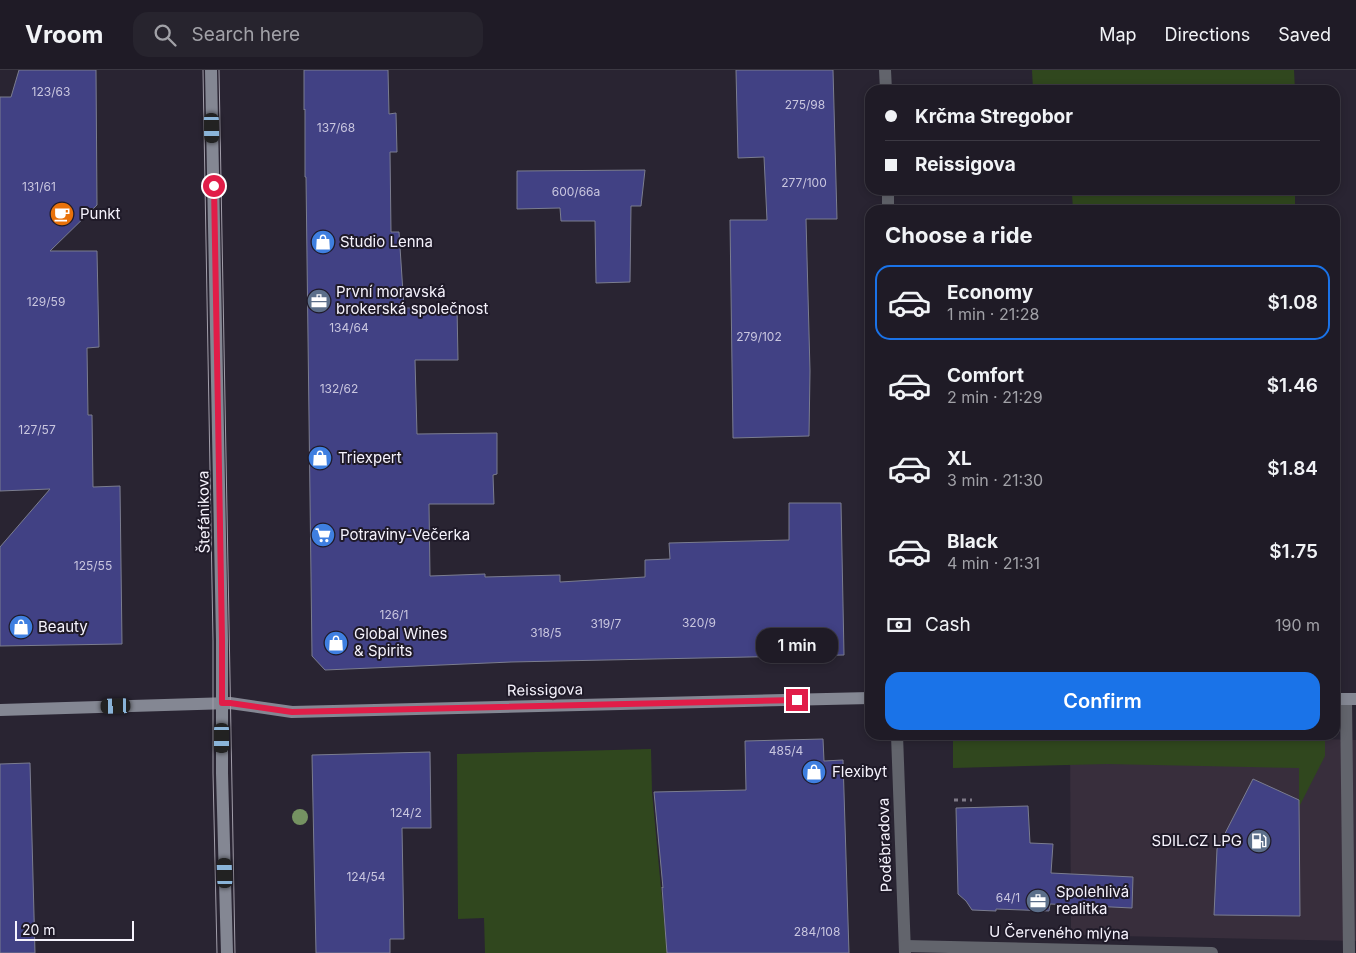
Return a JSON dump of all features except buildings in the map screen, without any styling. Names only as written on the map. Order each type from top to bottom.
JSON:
[{"type":"street","name":"Štefánikova","points":[[211,70],[222,640],[222,773],[227,953]]},
{"type":"street","points":[[885,70],[886,85]]},
{"type":"street","name":"Reissigova","points":[[0,710],[230,703],[292,712],[865,698]]},
{"type":"street","points":[[1346,699],[1349,953]]},
{"type":"street","name":"Poděbradova","points":[[897,740],[905,950]]},
{"type":"street","name":"U Červeného mlýna","points":[[905,950],[1212,953]]},
{"type":"path","points":[[954,800],[972,800]]},
{"type":"shaded area","points":[[1070,740],[1356,740],[1356,941],[1071,935]]},
{"type":"green space","points":[[1032,70],[1294,70],[1295,85],[1033,85]]},
{"type":"green space","points":[[1072,195],[1295,195],[1295,205],[1073,205]]},
{"type":"green space","points":[[953,740],[1325,740],[1325,756],[1299,807],[1299,768],[1107,764],[953,768]]},
{"type":"green space","points":[[651,749],[652,792],[667,953],[485,953],[484,918],[458,919],[457,754]]},
{"type":"tram line","points":[[203,70],[217,953]]},
{"type":"tram line","points":[[219,70],[235,953]]},
{"type":"place","name":"Punkt","points":[[62,214]]},
{"type":"place","name":"Studio Lenna","points":[[323,242]]},
{"type":"place","name":"První moravská brokerská společnost","points":[[319,301]]},
{"type":"place","name":"Triexpert","points":[[320,458]]},
{"type":"place","name":"Potraviny-Večerka","points":[[323,535]]},
{"type":"place","name":"Beauty","points":[[21,627]]},
{"type":"place","name":"Global Wines & Spirits","points":[[336,643]]},
{"type":"place","name":"Flexibyt","points":[[814,772]]},
{"type":"place","name":"SDIL.CZ LPG","points":[[1259,841]]},
{"type":"place","name":"Spolehlivá realitka","points":[[1038,901]]},
{"type":"route","points":[[214,186],[222,703],[292,712],[797,700]]}]
